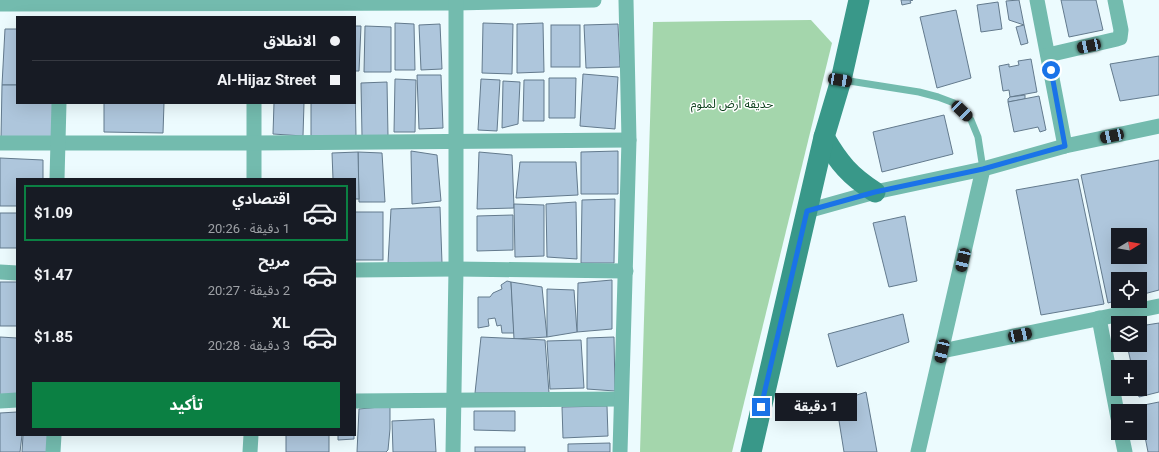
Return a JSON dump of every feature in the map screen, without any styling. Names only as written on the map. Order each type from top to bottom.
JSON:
[{"type":"main road","points":[[750,452],[824,137],[840,80],[859,0]]},
{"type":"main road","points":[[824,137],[837,159],[847,171],[875,192]]},
{"type":"street","points":[[0,4],[61,7],[253,7],[594,0]]},
{"type":"street","points":[[620,452],[629,140],[626,0]]},
{"type":"street","points":[[1037,0],[1065,146]]},
{"type":"street","points":[[1048,55],[1120,38],[1121,30],[1115,0]]},
{"type":"street","points":[[452,452],[456,269],[456,2]]},
{"type":"street","points":[[57,178],[59,104]]},
{"type":"street","points":[[254,104],[254,178]]},
{"type":"street","points":[[807,211],[875,192],[983,169],[1065,146],[1159,126]]},
{"type":"street","points":[[0,143],[58,142],[254,144],[629,140]]},
{"type":"street","points":[[918,452],[983,169]]},
{"type":"street","points":[[356,270],[456,269],[626,272]]},
{"type":"street","points":[[0,272],[16,273]]},
{"type":"street","points":[[942,351],[1159,306]]},
{"type":"street","points":[[1098,318],[1115,404]]},
{"type":"street","points":[[356,401],[621,399]]},
{"type":"street","points":[[0,400],[16,400]]},
{"type":"street","points":[[53,452],[54,436]]},
{"type":"street","points":[[250,452],[251,436]]},
{"type":"street","points":[[1122,440],[1125,452]]},
{"type":"lane","points":[[840,80],[918,92],[954,103],[971,120],[978,137],[983,169]]},
{"type":"green space","name":"حديقة أرض لملوم","points":[[811,20],[832,43],[732,452],[640,452],[653,22]]},
{"type":"building","points":[[901,0],[913,0],[910,1],[911,3],[902,5]]},
{"type":"building","points":[[1019,0],[1024,25],[1009,20],[1006,1]]},
{"type":"building","points":[[1061,0],[1096,0],[1103,30],[1069,37]]},
{"type":"building","points":[[998,2],[1002,29],[981,32],[977,5]]},
{"type":"building","points":[[956,10],[971,78],[937,88],[920,17]]},
{"type":"building","points":[[395,23],[414,24],[415,70],[395,70]]},
{"type":"building","points":[[483,23],[513,24],[512,74],[482,73]]},
{"type":"building","points":[[543,23],[544,72],[517,73],[517,24]]},
{"type":"building","points":[[440,24],[442,69],[421,70],[419,25]]},
{"type":"building","points":[[618,24],[620,67],[586,68],[584,25]]},
{"type":"building","points":[[551,25],[580,25],[580,67],[551,67]]},
{"type":"building","points":[[1024,25],[1028,43],[1021,45],[1016,27]]},
{"type":"building","points":[[356,26],[361,26],[359,71],[356,71]]},
{"type":"building","points":[[365,26],[391,27],[391,72],[364,72]]},
{"type":"building","points":[[5,29],[16,29],[16,85],[2,85]]},
{"type":"building","points":[[1159,56],[1159,95],[1120,101],[1110,64]]},
{"type":"building","points":[[1031,59],[1037,92],[1010,97],[1009,90],[1003,91],[999,66],[1009,64],[1009,67],[1019,65],[1018,61]]},
{"type":"building","points":[[583,74],[618,77],[615,129],[580,126]]},
{"type":"building","points":[[417,75],[441,75],[443,128],[419,129]]},
{"type":"building","points":[[549,78],[576,78],[575,118],[549,118]]},
{"type":"building","points":[[395,79],[416,80],[415,132],[394,132]]},
{"type":"building","points":[[481,79],[500,80],[497,131],[478,130]]},
{"type":"building","points":[[524,80],[544,80],[544,121],[523,121]]},
{"type":"building","points":[[503,81],[520,82],[518,124],[502,128]]},
{"type":"building","points":[[387,82],[388,136],[362,136],[361,83]]},
{"type":"building","points":[[2,85],[16,85],[16,104],[57,104],[56,139],[1,138]]},
{"type":"building","points":[[1025,95],[1025,99],[1008,102],[1010,97]]},
{"type":"building","points":[[1039,96],[1046,130],[1040,132],[1038,127],[1014,132],[1008,102]]},
{"type":"building","points":[[104,104],[164,104],[163,133],[104,132]]},
{"type":"building","points":[[274,104],[304,104],[303,136],[273,134]]},
{"type":"building","points":[[311,104],[355,104],[356,136],[311,136]]},
{"type":"building","points":[[944,115],[953,154],[882,172],[873,132]]},
{"type":"building","points":[[411,151],[437,155],[441,201],[412,204]]},
{"type":"building","points":[[618,151],[618,194],[581,194],[581,152]]},
{"type":"building","points":[[358,152],[382,153],[385,202],[359,202]]},
{"type":"building","points":[[358,152],[359,199],[356,199],[356,178],[333,178],[332,153]]},
{"type":"building","points":[[479,152],[512,155],[514,208],[477,209]]},
{"type":"building","points":[[0,158],[43,160],[43,178],[16,178],[16,206],[0,206]]},
{"type":"building","points":[[1159,160],[1159,290],[1147,293],[1147,272],[1111,272],[1111,302],[1108,303],[1081,175]]},
{"type":"building","points":[[520,162],[576,162],[578,195],[516,198]]},
{"type":"building","points":[[1078,179],[1104,304],[1041,315],[1016,190]]},
{"type":"building","points":[[615,199],[614,263],[581,263],[582,200]]},
{"type":"building","points":[[576,202],[577,259],[547,257],[546,204]]},
{"type":"building","points":[[514,204],[544,205],[544,256],[515,257]]},
{"type":"building","points":[[440,207],[442,263],[388,263],[391,209]]},
{"type":"building","points":[[356,212],[383,212],[383,260],[356,260]]},
{"type":"building","points":[[0,213],[16,213],[16,248],[0,248]]},
{"type":"building","points":[[513,215],[513,250],[477,251],[477,216]]},
{"type":"building","points":[[905,216],[917,281],[889,287],[873,223]]},
{"type":"building","points":[[612,280],[612,329],[577,332],[578,283]]},
{"type":"building","points":[[507,281],[511,282],[514,333],[502,333],[501,325],[497,326],[495,318],[488,319],[489,326],[478,328],[478,297],[490,297],[493,293],[502,289],[501,285]]},
{"type":"building","points":[[0,282],[16,282],[16,326],[0,326]]},
{"type":"building","points":[[511,282],[542,287],[547,337],[514,339]]},
{"type":"building","points":[[547,289],[574,290],[577,332],[547,337]]},
{"type":"building","points":[[903,314],[909,342],[837,367],[828,334]]},
{"type":"building","points":[[1159,323],[1159,392],[1147,395],[1147,360],[1130,360],[1129,352],[1147,352],[1147,325]]},
{"type":"building","points":[[0,337],[16,338],[16,395],[0,396]]},
{"type":"building","points":[[481,337],[545,340],[549,393],[475,393]]},
{"type":"building","points":[[614,337],[615,391],[587,389],[587,338]]},
{"type":"building","points":[[581,340],[584,388],[550,389],[547,341]]},
{"type":"building","points":[[866,392],[877,452],[844,452],[836,402]]},
{"type":"building","points":[[1159,402],[1159,452],[1148,452],[1146,440],[1147,440],[1147,404]]},
{"type":"building","points":[[390,406],[388,450],[386,452],[357,452],[359,409]]},
{"type":"building","points":[[607,406],[608,436],[563,438],[562,407]]},
{"type":"building","points":[[474,411],[515,411],[515,431],[474,430]]},
{"type":"building","points":[[16,412],[16,436],[22,436],[20,452],[0,452],[0,413]]},
{"type":"building","points":[[434,419],[436,452],[393,452],[392,421]]},
{"type":"building","points":[[23,436],[49,436],[49,452],[22,452]]},
{"type":"building","points":[[286,436],[329,436],[329,452],[286,452]]},
{"type":"building","points":[[338,436],[354,436],[354,439],[338,440]]},
{"type":"building","points":[[610,443],[610,452],[568,452],[568,444]]},
{"type":"building","points":[[475,447],[525,447],[525,452],[475,452]]},
{"type":"route","points":[[761,407],[807,211],[875,192],[983,169],[1065,146],[1051,70]]}]
